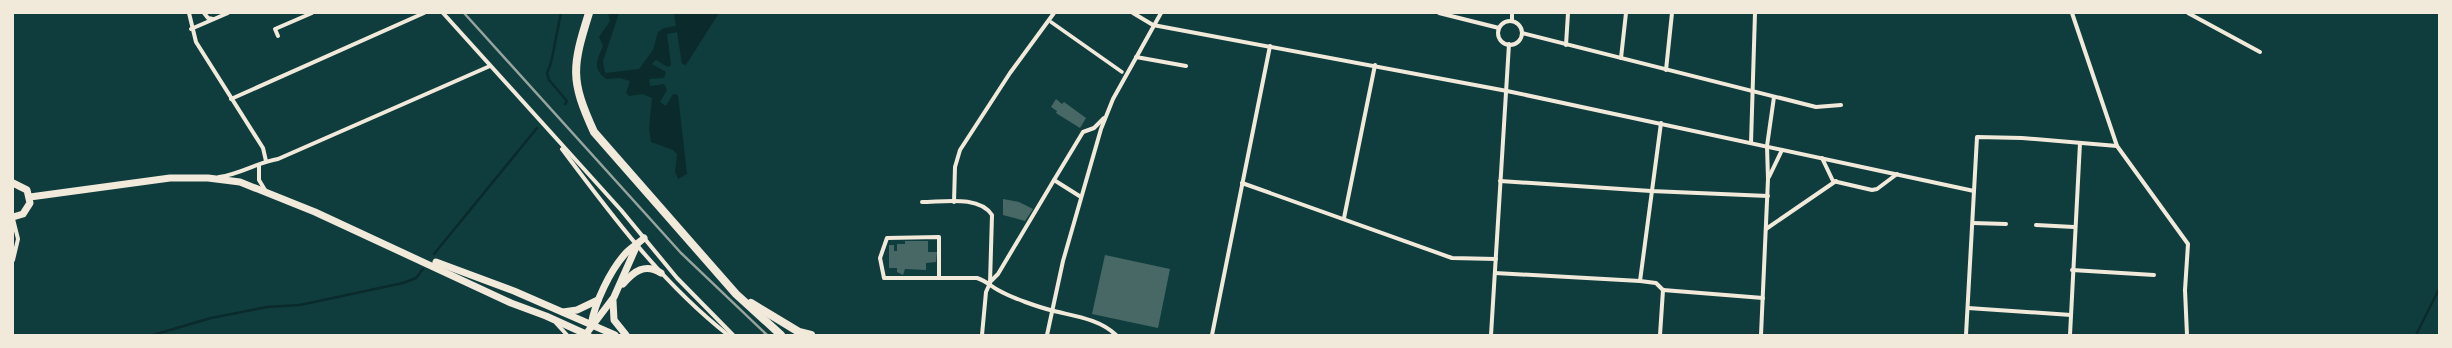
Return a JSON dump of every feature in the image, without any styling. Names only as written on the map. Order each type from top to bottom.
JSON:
[{"type":"main road","points":[[589,13],[578,48],[575,78],[580,102],[594,132],[736,294],[781,335]]},
{"type":"main road","points":[[30,197],[170,178],[208,178],[240,182],[407,253],[511,303],[546,316],[586,335],[591,325],[598,300],[625,254],[644,238]]},
{"type":"main road","points":[[13,183],[23,187],[30,197],[27,210],[13,218]]},
{"type":"main road","points":[[591,325],[603,313],[614,297],[637,245]]},
{"type":"main road","points":[[407,253],[470,274],[615,335]]},
{"type":"main road","points":[[618,288],[630,275],[640,269],[651,268],[661,273]]},
{"type":"main road","points":[[736,294],[799,332],[812,335]]},
{"type":"main road","points":[[614,297],[612,310],[614,320],[626,335]]},
{"type":"main road","points":[[561,312],[577,310],[598,300]]},
{"type":"street","points":[[189,13],[191,29],[196,42],[263,148],[266,161]]},
{"type":"street","points":[[204,13],[208,18],[215,19]]},
{"type":"street","points":[[191,29],[228,13]]},
{"type":"street","points":[[278,36],[275,29],[312,13]]},
{"type":"street","points":[[231,99],[424,13]]},
{"type":"street","points":[[443,13],[602,189],[677,278],[732,335]]},
{"type":"street","points":[[954,202],[955,167],[960,150],[1006,79],[1054,13]]},
{"type":"street","points":[[1133,13],[1154,25],[1375,65],[1507,91],[1974,191]]},
{"type":"street","points":[[1047,335],[1081,196],[1106,116],[1113,99],[1161,13]]},
{"type":"street","points":[[1439,13],[1499,28]]},
{"type":"street","points":[[1512,13],[1512,21]]},
{"type":"street","points":[[1566,44],[1568,13]]},
{"type":"street","points":[[1620,58],[1626,13]]},
{"type":"street","points":[[1666,70],[1672,13]]},
{"type":"street","points":[[1751,143],[1751,91],[1755,13]]},
{"type":"street","points":[[2072,13],[2118,146],[2188,244],[2185,290],[2187,335]]},
{"type":"street","points":[[2188,13],[2260,52]]},
{"type":"street","points":[[1512,21],[1520,27],[1522,33],[1518,41],[1509,44],[1499,38],[1499,28],[1502,23],[1512,21]]},
{"type":"street","points":[[1051,22],[1122,72]]},
{"type":"street","points":[[1522,33],[1816,107],[1842,105]]},
{"type":"street","points":[[1491,335],[1509,44]]},
{"type":"street","points":[[1212,335],[1270,46]]},
{"type":"street","points":[[1136,57],[1186,66]]},
{"type":"street","points":[[1344,218],[1375,65]]},
{"type":"street","points":[[208,178],[234,174],[266,161],[278,159],[490,66]]},
{"type":"street","points":[[1761,335],[1768,196],[1767,146],[1774,97]]},
{"type":"street","points":[[982,335],[986,292],[990,283],[998,274],[1084,132],[1094,128],[1106,116]]},
{"type":"street","points":[[1640,281],[1661,123]]},
{"type":"street","points":[[551,134],[637,245],[661,273],[687,300],[728,335]]},
{"type":"street","points":[[1966,335],[1977,137],[2118,146]]},
{"type":"street","points":[[2070,335],[2074,227],[2080,143]]},
{"type":"street","points":[[1768,179],[1782,150]]},
{"type":"street","points":[[1822,158],[1832,179],[1874,190],[1897,174]]},
{"type":"street","points":[[259,165],[259,180],[268,193]]},
{"type":"street","points":[[1054,180],[1081,196]]},
{"type":"street","points":[[1500,181],[1651,191],[1768,196]]},
{"type":"street","points":[[1766,229],[1836,181]]},
{"type":"street","points":[[1242,183],[1344,218],[1355,225],[1452,258],[1496,259]]},
{"type":"street","points":[[922,202],[978,204],[988,209],[992,215],[990,283]]},
{"type":"street","points":[[13,218],[18,239],[13,260]]},
{"type":"street","points":[[1973,223],[2006,224]]},
{"type":"street","points":[[2036,225],[2074,227]]},
{"type":"street","points":[[939,276],[939,237],[887,238],[880,258],[884,278],[939,276],[977,278],[990,283],[998,290],[1053,311],[1075,314],[1110,329],[1116,335]]},
{"type":"street","points":[[2072,270],[2154,275]]},
{"type":"street","points":[[1495,273],[1640,281],[1656,283],[1663,290],[1763,298]]},
{"type":"street","points":[[1660,335],[1663,290]]},
{"type":"street","points":[[1968,308],[2071,315]]},
{"type":"street","points":[[546,316],[558,324],[567,335]]},
{"type":"water","points":[[608,13],[619,13],[603,61],[605,73],[639,69],[653,50],[658,32],[664,28],[676,26],[674,13],[719,13],[686,65],[682,64],[677,32],[667,34],[671,65],[668,67],[656,60],[652,64],[666,72],[664,78],[649,79],[650,86],[664,84],[667,90],[660,102],[666,106],[673,94],[678,95],[687,174],[678,179],[675,172],[677,154],[673,150],[651,142],[649,129],[652,98],[642,94],[629,96],[626,93],[630,81],[620,78],[606,79],[597,67],[603,46],[599,37],[610,21]]},
{"type":"building","points":[[1056,99],[1062,104],[1064,102],[1086,118],[1080,128],[1056,113],[1057,111],[1051,107]]},
{"type":"building","points":[[1003,199],[1019,202],[1033,209],[1025,221],[1003,215]]},
{"type":"building","points":[[905,241],[928,241],[928,252],[937,252],[936,262],[926,263],[926,270],[905,269],[903,275],[897,272],[897,268],[889,268],[889,245],[894,245],[894,251],[897,251],[897,244],[905,244]]},
{"type":"building","points":[[1105,255],[1170,269],[1158,328],[1092,314]]},
{"type":"waterway","points":[[561,13],[551,63],[547,73],[549,80],[567,101],[565,104]]},
{"type":"waterway","points":[[434,254],[537,128]]},
{"type":"waterway","points":[[153,335],[211,318],[267,307],[300,305],[403,283],[416,278],[423,269]]},
{"type":"waterway","points":[[2416,335],[2439,289]]},
{"type":"railway","points":[[464,13],[681,253],[767,335]]}]
